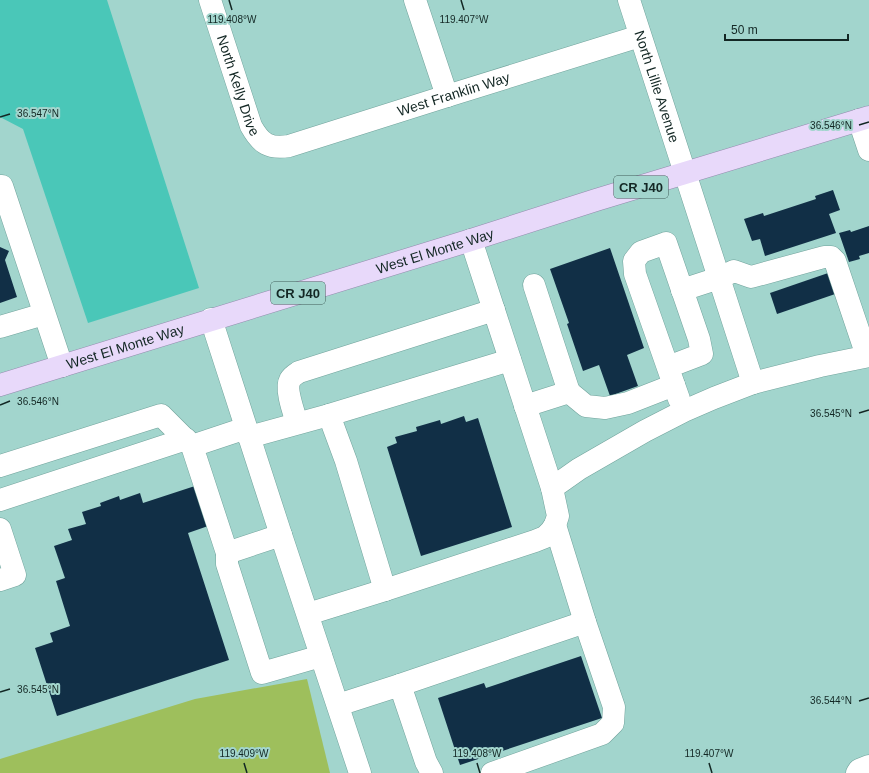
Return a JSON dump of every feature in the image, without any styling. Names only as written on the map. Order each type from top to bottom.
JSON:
[{"type":"main road","name":"West El Monte Way","points":[[0,385],[864,118]]},
{"type":"street","name":"North Kelly Drive","points":[[210,0],[250,126],[256,136],[266,144]]},
{"type":"street","points":[[415,0],[447,96]]},
{"type":"street","name":"North Lillie Avenue","points":[[630,0],[640,36],[753,383]]},
{"type":"street","name":"West Franklin Way","points":[[266,144],[277,148],[289,146],[640,36]]},
{"type":"street","points":[[864,118],[869,150]]},
{"type":"street","points":[[0,186],[2,186],[62,366]]},
{"type":"street","points":[[308,614],[535,541],[545,537],[555,525],[558,516],[552,488],[471,240]]},
{"type":"street","points":[[534,285],[569,392],[586,406],[605,408],[628,403],[671,376],[702,354],[699,339],[666,243],[641,252],[634,261],[635,274],[671,376],[684,411]]},
{"type":"street","points":[[552,488],[578,469],[645,431],[684,411],[714,398],[753,383],[820,366],[868,356],[835,261],[831,257],[824,257],[751,277],[734,272],[682,290]]},
{"type":"street","points":[[297,423],[288,387],[289,381],[299,372],[494,310]]},
{"type":"street","points":[[0,327],[44,314]]},
{"type":"street","points":[[211,320],[360,773]]},
{"type":"street","points":[[0,500],[189,443],[297,423],[329,415],[510,360]]},
{"type":"street","points":[[525,406],[569,392]]},
{"type":"street","points":[[0,466],[161,415],[189,443],[227,553],[227,564],[262,673],[321,656]]},
{"type":"street","points":[[329,415],[346,462],[385,590]]},
{"type":"street","points":[[492,773],[602,734],[613,723],[614,708],[585,622],[555,525]]},
{"type":"street","points":[[0,529],[15,575],[0,580]]},
{"type":"street","points":[[227,553],[281,535]]},
{"type":"street","points":[[338,705],[585,622]]},
{"type":"street","points":[[400,685],[426,762],[432,773]]},
{"type":"street","points":[[856,773],[859,770],[869,766]]},
{"type":"shaded area","points":[[0,0],[107,0],[199,288],[88,323],[23,129],[0,117]]},
{"type":"shaded area","points":[[307,679],[330,773],[0,773],[0,759],[195,699]]},
{"type":"building","points":[[833,190],[840,210],[829,214],[836,233],[765,256],[760,239],[752,241],[744,219],[763,213],[764,216],[816,199],[815,196]]},
{"type":"building","points":[[869,226],[869,253],[859,256],[860,259],[849,262],[839,233],[850,230],[851,232]]},
{"type":"building","points":[[0,247],[9,251],[5,260],[17,297],[0,303]]},
{"type":"building","points":[[610,248],[644,348],[627,355],[638,386],[610,396],[599,365],[583,371],[567,324],[569,323],[550,269]]},
{"type":"building","points":[[834,271],[841,292],[777,314],[770,293]]},
{"type":"building","points":[[464,416],[466,422],[478,418],[512,527],[421,556],[387,447],[397,443],[395,437],[417,431],[416,427],[440,420],[441,424]]},
{"type":"building","points":[[198,485],[211,525],[188,533],[229,660],[57,716],[35,648],[53,642],[50,633],[70,626],[56,581],[65,578],[54,546],[72,540],[68,529],[86,524],[82,512],[101,506],[100,503],[119,496],[120,500],[140,493],[143,503]]},
{"type":"building","points":[[581,656],[602,718],[460,765],[438,698],[484,683],[486,688]]}]
